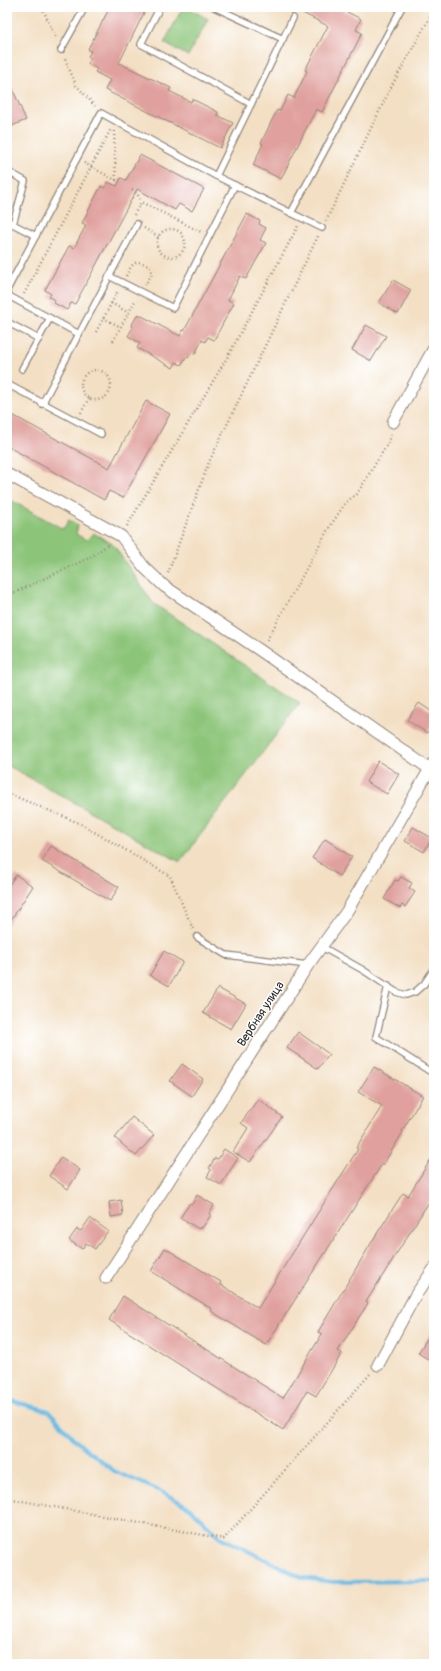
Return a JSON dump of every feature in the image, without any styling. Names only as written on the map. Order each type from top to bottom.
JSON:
[{"type":"street","points":[[393,422],[434,348]]},
{"type":"street","points":[[7,474],[121,536],[144,567],[164,586],[432,768]]},
{"type":"street","name":"Вербная улица","points":[[106,1278],[308,965],[347,912],[432,768]]},
{"type":"street","points":[[378,1365],[415,1296],[434,1269]]},
{"type":"lane","points":[[61,50],[85,7]]},
{"type":"lane","points":[[160,7],[141,44],[251,104]]},
{"type":"lane","points":[[214,7],[283,39]]},
{"type":"lane","points":[[291,213],[402,7]]},
{"type":"lane","points":[[216,176],[293,18]]},
{"type":"lane","points":[[7,290],[101,113],[216,176],[322,228]]},
{"type":"lane","points":[[7,171],[25,181],[13,224]]},
{"type":"lane","points":[[109,276],[173,308],[235,185]]},
{"type":"lane","points":[[7,220],[36,236]]},
{"type":"lane","points":[[42,404],[137,224]]},
{"type":"lane","points":[[7,295],[79,334]]},
{"type":"lane","points":[[22,369],[50,318]]},
{"type":"lane","points":[[7,322],[39,339]]},
{"type":"lane","points":[[7,384],[42,404],[101,434]]},
{"type":"lane","points":[[197,937],[226,955],[308,965]]},
{"type":"lane","points":[[322,947],[363,970],[396,992],[406,995],[415,992],[424,984],[434,970]]},
{"type":"lane","points":[[388,986],[376,1037],[434,1074]]},
{"type":"path","points":[[42,7],[76,85],[101,113]]},
{"type":"path","points":[[164,586],[209,462],[392,85],[434,10]]},
{"type":"path","points":[[20,302],[116,121]]},
{"type":"path","points":[[76,159],[117,181],[114,133],[116,121]]},
{"type":"path","points":[[132,190],[137,193],[141,202],[209,236]]},
{"type":"path","points":[[131,221],[141,202]]},
{"type":"path","points":[[7,596],[91,557],[121,536],[228,356],[302,219]]},
{"type":"path","points":[[167,230],[178,231],[185,239],[184,249],[176,257],[165,256],[158,248],[159,237],[167,230]]},
{"type":"path","points":[[96,332],[132,264],[142,262],[150,267],[152,274],[140,292],[113,341]]},
{"type":"path","points":[[111,303],[129,313]]},
{"type":"path","points":[[104,318],[121,327]]},
{"type":"path","points":[[91,371],[102,372],[110,380],[109,391],[106,396],[101,399],[89,398],[82,390],[83,378],[91,371]]},
{"type":"path","points":[[77,421],[89,398]]},
{"type":"path","points":[[261,651],[327,531],[346,502],[357,494],[388,443],[393,422]]},
{"type":"path","points":[[7,793],[79,823],[170,876],[197,937]]},
{"type":"path","points":[[7,1498],[224,1539],[378,1365]]},
{"type":"green space","points":[[183,7],[186,7],[208,19],[188,56],[164,43]]},
{"type":"green space","points":[[7,498],[63,529],[69,520],[78,525],[76,534],[86,540],[93,533],[113,544],[153,603],[300,703],[180,862],[7,765]]},
{"type":"building","points":[[110,7],[147,7],[119,63],[171,88],[169,91],[191,102],[192,99],[218,112],[217,115],[233,123],[220,148],[105,90],[110,80],[95,72],[97,69],[88,64],[91,58],[88,57],[91,51],[88,49]]},
{"type":"building","points":[[291,7],[337,7],[361,19],[356,30],[362,33],[322,112],[316,109],[281,179],[253,165],[263,144],[261,143],[277,110],[280,111],[288,95],[294,98],[307,71],[305,70],[328,26]]},
{"type":"building","points":[[7,76],[26,120],[7,128]]},
{"type":"building","points":[[140,155],[204,189],[192,211],[179,204],[175,210],[137,189],[75,304],[71,303],[67,310],[54,303],[55,300],[49,297],[51,294],[45,290],[69,246],[74,248],[86,225],[82,223],[101,186],[105,188],[108,182],[117,186],[121,178],[126,180]]},
{"type":"building","points":[[247,214],[260,221],[259,224],[266,228],[260,240],[266,243],[246,279],[240,276],[228,300],[234,303],[214,340],[208,337],[205,342],[202,340],[195,354],[191,353],[188,358],[186,357],[181,365],[176,362],[173,368],[137,348],[140,343],[128,336],[133,327],[131,326],[138,314],[180,336]]},
{"type":"building","points":[[393,280],[411,290],[398,314],[379,303]]},
{"type":"building","points":[[366,325],[386,336],[371,361],[352,350]]},
{"type":"building","points":[[146,401],[170,414],[123,498],[109,491],[104,500],[7,446],[7,412],[109,468]]},
{"type":"building","points":[[419,703],[434,713],[434,722],[427,733],[407,720]]},
{"type":"building","points":[[378,761],[399,774],[387,794],[366,782]]},
{"type":"building","points":[[413,827],[432,838],[424,852],[405,841]]},
{"type":"building","points":[[325,839],[352,857],[339,876],[312,858]]},
{"type":"building","points":[[51,846],[119,887],[110,901],[42,861]]},
{"type":"building","points":[[16,875],[33,886],[7,926],[7,888]]},
{"type":"building","points":[[401,877],[412,883],[409,888],[415,892],[405,907],[402,905],[400,908],[384,899],[395,880],[398,881]]},
{"type":"building","points":[[164,951],[183,962],[169,986],[150,975]]},
{"type":"building","points":[[218,988],[246,1004],[231,1029],[203,1013]]},
{"type":"building","points":[[298,1032],[329,1054],[318,1069],[287,1048]]},
{"type":"building","points":[[182,1064],[203,1079],[192,1096],[170,1081]]},
{"type":"building","points":[[374,1067],[423,1096],[383,1165],[382,1164],[266,1345],[151,1271],[165,1248],[221,1282],[220,1284],[258,1308],[358,1149],[356,1148],[382,1106],[358,1092]]},
{"type":"building","points":[[258,1099],[282,1117],[250,1162],[233,1152],[248,1128],[241,1123]]},
{"type":"building","points":[[132,1117],[154,1135],[136,1156],[115,1138]]},
{"type":"building","points":[[224,1149],[238,1158],[221,1185],[207,1177],[211,1170],[209,1168],[215,1158],[218,1159]]},
{"type":"building","points":[[434,1154],[434,1194],[366,1302],[368,1303],[338,1351],[342,1353],[316,1396],[307,1391],[283,1430],[109,1320],[123,1296],[283,1398],[322,1334],[318,1332],[376,1235],[403,1193],[408,1196]]},
{"type":"building","points":[[61,1157],[80,1170],[68,1189],[49,1176]]},
{"type":"building","points":[[197,1195],[214,1205],[209,1214],[211,1215],[202,1228],[200,1227],[199,1229],[180,1218],[190,1203],[192,1204]]},
{"type":"building","points":[[121,1200],[123,1215],[111,1217],[109,1202]]},
{"type":"building","points":[[90,1218],[108,1231],[95,1249],[86,1243],[82,1249],[69,1240],[77,1229],[81,1231]]},
{"type":"building","points":[[434,1328],[434,1363],[418,1353]]},
{"type":"waterway","points":[[7,1397],[12,1401],[49,1411],[76,1441],[114,1471],[160,1491],[190,1508],[220,1537],[303,1578],[333,1582],[434,1581]]}]
